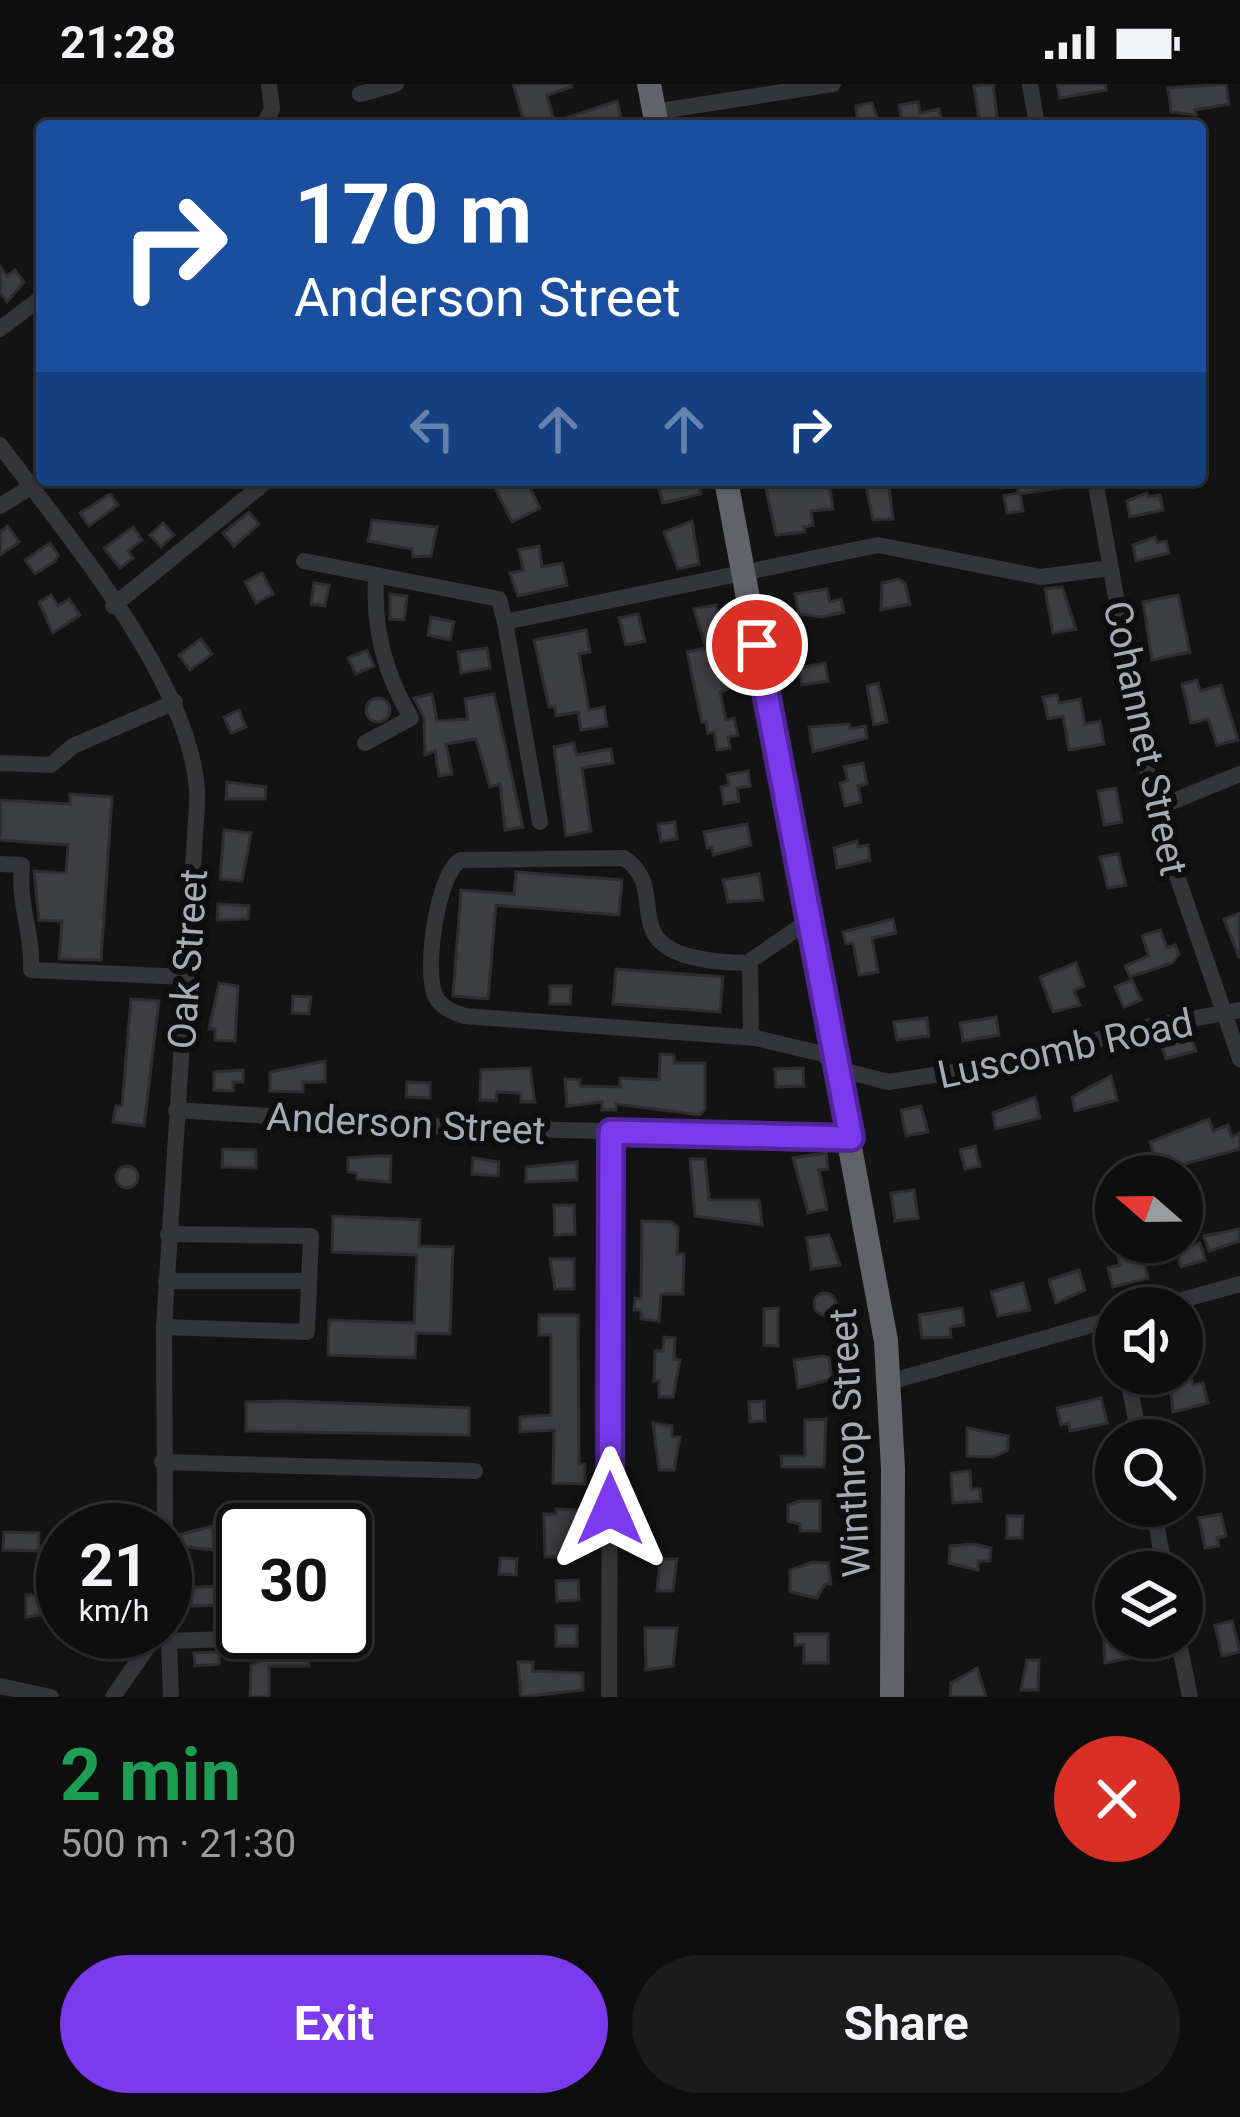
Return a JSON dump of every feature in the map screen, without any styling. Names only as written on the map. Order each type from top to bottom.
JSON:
[{"type":"highway","points":[[649,84],[656,119]]},
{"type":"highway","name":"Winthrop Street","points":[[727,486],[851,1138],[889,1382],[892,1697]]},
{"type":"street","points":[[267,120],[269,84]]},
{"type":"street","points":[[360,94],[396,84]]},
{"type":"street","points":[[656,119],[833,84]]},
{"type":"street","points":[[1030,84],[1035,120]]},
{"type":"street","points":[[0,329],[36,302]]},
{"type":"street","name":"Oak Street","points":[[0,445],[175,702],[192,748],[198,790],[168,1234],[164,1503]]},
{"type":"street","points":[[113,606],[261,486]]},
{"type":"street","name":"Cohannet Street","points":[[1096,486],[1154,809],[1231,1012],[1240,1059]]},
{"type":"street","points":[[0,506],[31,487]]},
{"type":"street","points":[[506,622],[878,545],[1040,577],[1110,568]]},
{"type":"street","points":[[304,561],[499,599],[540,822]]},
{"type":"street","points":[[365,743],[411,718],[396,693],[377,634],[376,575]]},
{"type":"street","points":[[0,764],[50,765],[73,746],[175,702]]},
{"type":"street","points":[[1154,809],[1240,774]]},
{"type":"street","name":"Luscomb Road","points":[[750,961],[690,957],[665,948],[651,931],[637,871],[624,858],[473,859],[455,862],[444,877],[431,985],[448,1010],[487,1020],[752,1037],[823,1054],[838,1069],[888,1082],[974,1073],[1041,1059],[1120,1032],[1231,1012]]},
{"type":"street","points":[[0,864],[22,865],[19,900],[33,937],[32,970],[186,976]]},
{"type":"street","points":[[752,1037],[750,961],[810,920]]},
{"type":"street","name":"Anderson Street","points":[[176,1110],[611,1132],[851,1138]]},
{"type":"street","points":[[609,1697],[611,1132]]},
{"type":"street","points":[[164,1327],[307,1332],[311,1236],[168,1234]]},
{"type":"street","points":[[166,1281],[309,1281]]},
{"type":"street","points":[[1203,1294],[1240,1284]]},
{"type":"street","points":[[889,1382],[1095,1324]]},
{"type":"street","points":[[162,1462],[475,1471]]},
{"type":"street","points":[[113,1697],[142,1659]]},
{"type":"street","name":"Oak Street","points":[[168,1659],[171,1697]]},
{"type":"street","points":[[1182,1659],[1190,1697]]},
{"type":"street","points":[[0,1686],[51,1697]]},
{"type":"building","points":[[513,84],[571,84],[547,95],[553,117],[524,120]]},
{"type":"building","points":[[993,84],[997,120],[979,120],[974,86]]},
{"type":"building","points":[[1057,84],[1105,84],[1106,90],[1060,98]]},
{"type":"building","points":[[1226,84],[1229,104],[1195,110],[1196,115],[1171,112],[1168,88]]},
{"type":"building","points":[[617,101],[621,117],[612,120],[560,120]]},
{"type":"building","points":[[918,102],[920,113],[939,109],[942,120],[901,120],[899,105]]},
{"type":"building","points":[[872,103],[878,120],[857,120],[856,106]]},
{"type":"building","points":[[0,266],[7,276],[15,270],[24,282],[7,302],[0,292]]},
{"type":"building","points":[[494,486],[529,486],[540,508],[512,522]]},
{"type":"building","points":[[699,486],[701,494],[663,503],[659,489]]},
{"type":"building","points":[[765,486],[830,486],[833,509],[811,511],[813,525],[804,527],[805,532],[776,535]]},
{"type":"building","points":[[866,486],[889,486],[893,519],[873,520]]},
{"type":"building","points":[[1017,486],[1066,487],[1020,494],[1023,511],[1007,513],[1004,496],[1018,493]]},
{"type":"building","points":[[1147,493],[1148,497],[1160,495],[1163,510],[1130,517],[1127,501]]},
{"type":"building","points":[[110,494],[118,505],[89,526],[80,513]]},
{"type":"building","points":[[249,512],[259,524],[234,546],[223,533]]},
{"type":"building","points":[[372,520],[437,527],[431,556],[413,557],[412,549],[368,541]]},
{"type":"building","points":[[692,521],[699,564],[678,569],[664,532]]},
{"type":"building","points":[[163,523],[174,535],[161,547],[150,535]]},
{"type":"building","points":[[8,526],[19,542],[0,555],[0,532]]},
{"type":"building","points":[[133,527],[142,540],[128,551],[133,558],[120,568],[104,548]]},
{"type":"building","points":[[1155,537],[1157,543],[1166,541],[1169,553],[1136,561],[1133,545]]},
{"type":"building","points":[[50,543],[58,555],[35,574],[25,560]]},
{"type":"building","points":[[539,546],[542,567],[562,563],[567,585],[518,596],[510,573],[523,570],[519,550]]},
{"type":"building","points":[[262,573],[273,594],[256,603],[245,582]]},
{"type":"building","points":[[898,579],[905,583],[910,604],[881,610],[882,583]]},
{"type":"building","points":[[314,583],[329,585],[325,606],[311,604]]},
{"type":"building","points":[[1062,587],[1076,629],[1053,633],[1045,589]]},
{"type":"building","points":[[827,589],[830,602],[841,599],[844,612],[822,617],[799,614],[795,594]]},
{"type":"building","points":[[390,594],[407,596],[404,620],[390,619]]},
{"type":"building","points":[[51,595],[58,606],[69,599],[80,615],[53,633],[39,602]]},
{"type":"building","points":[[1178,595],[1190,652],[1152,660],[1143,602]]},
{"type":"building","points":[[716,605],[728,671],[734,670],[736,686],[720,692],[726,720],[734,718],[738,735],[728,737],[730,748],[717,750],[714,732],[708,733],[702,722],[687,652],[706,648],[694,609]]},
{"type":"building","points":[[638,614],[645,641],[626,645],[619,618]]},
{"type":"building","points":[[431,617],[454,622],[450,640],[428,635]]},
{"type":"building","points":[[586,630],[590,652],[579,654],[589,710],[604,707],[607,726],[581,730],[578,712],[556,716],[555,706],[549,707],[534,640]]},
{"type":"building","points":[[201,639],[212,654],[190,670],[179,655]]},
{"type":"building","points":[[487,648],[490,668],[461,673],[458,652]]},
{"type":"building","points":[[367,650],[374,666],[356,674],[348,658]]},
{"type":"building","points":[[825,663],[828,681],[802,685],[799,668]]},
{"type":"building","points":[[1197,680],[1200,691],[1221,685],[1238,740],[1217,745],[1208,719],[1191,723],[1182,684]]},
{"type":"building","points":[[878,683],[887,722],[874,725],[867,686]]},
{"type":"building","points":[[432,694],[437,721],[468,719],[465,699],[494,694],[523,827],[505,830],[500,784],[490,787],[476,739],[446,744],[452,774],[439,776],[435,751],[425,755],[424,717],[414,698]]},
{"type":"building","points":[[1057,695],[1059,703],[1080,699],[1085,724],[1100,721],[1104,744],[1069,750],[1063,716],[1048,719],[1043,697]]},
{"type":"building","points":[[378,698],[390,710],[378,722],[366,710]]},
{"type":"building","points":[[239,710],[246,727],[231,733],[224,717]]},
{"type":"building","points":[[849,724],[850,729],[865,726],[867,738],[813,752],[809,727]]},
{"type":"building","points":[[574,743],[576,755],[611,749],[613,763],[582,768],[591,831],[566,836],[554,747]]},
{"type":"building","points":[[863,763],[867,784],[858,786],[861,802],[845,806],[840,783],[848,781],[844,767]]},
{"type":"building","points":[[748,771],[750,786],[737,788],[739,801],[724,804],[721,787],[729,785],[727,775]]},
{"type":"building","points":[[227,782],[266,787],[265,799],[226,799]]},
{"type":"building","points":[[1116,788],[1122,822],[1104,825],[1098,791]]},
{"type":"building","points":[[70,794],[112,797],[101,960],[59,959],[62,921],[39,920],[34,871],[66,873],[68,845],[0,840],[0,800],[70,804]]},
{"type":"building","points":[[675,822],[677,839],[661,841],[658,824]]},
{"type":"building","points":[[747,824],[751,845],[713,855],[712,847],[707,848],[704,832]]},
{"type":"building","points":[[224,830],[251,833],[242,881],[220,879]]},
{"type":"building","points":[[857,841],[858,847],[868,845],[870,860],[837,868],[834,848]]},
{"type":"building","points":[[1118,854],[1126,885],[1108,888],[1100,857]]},
{"type":"building","points":[[516,872],[622,880],[619,915],[496,905],[488,999],[453,996],[461,890],[514,894]]},
{"type":"building","points":[[759,874],[763,900],[728,902],[723,880]]},
{"type":"building","points":[[218,904],[249,906],[248,919],[217,920]]},
{"type":"building","points":[[1240,913],[1240,957],[1239,957],[1224,919]]},
{"type":"building","points":[[893,919],[896,933],[872,938],[878,972],[859,975],[853,943],[846,944],[843,932]]},
{"type":"building","points":[[1160,930],[1167,948],[1175,945],[1179,954],[1172,963],[1130,977],[1125,966],[1149,956],[1142,936]]},
{"type":"building","points":[[1076,963],[1084,986],[1074,990],[1080,1005],[1053,1012],[1040,977]]},
{"type":"building","points":[[616,969],[723,977],[720,1012],[613,1004]]},
{"type":"building","points":[[1132,980],[1141,1000],[1124,1007],[1115,987]]},
{"type":"building","points":[[219,983],[238,986],[235,1041],[215,1040],[215,1029],[209,1029]]},
{"type":"building","points":[[550,986],[571,986],[570,1004],[550,1004]]},
{"type":"building","points":[[293,996],[311,997],[309,1014],[292,1013]]},
{"type":"building","points":[[131,999],[159,1001],[144,1126],[113,1122],[116,1106],[122,1106]]},
{"type":"building","points":[[996,1017],[999,1035],[963,1041],[960,1023]]},
{"type":"building","points":[[927,1018],[929,1036],[897,1040],[894,1022]]},
{"type":"building","points":[[1189,1032],[1196,1051],[1166,1059],[1161,1045],[1174,1040],[1172,1035]]},
{"type":"building","points":[[660,1054],[674,1055],[674,1063],[705,1063],[705,1109],[700,1115],[616,1104],[616,1110],[602,1110],[602,1102],[567,1106],[565,1079],[580,1080],[580,1086],[620,1087],[620,1078],[659,1080]]},
{"type":"building","points":[[325,1061],[325,1082],[303,1082],[303,1092],[270,1091],[270,1072]]},
{"type":"building","points":[[530,1068],[535,1102],[521,1102],[521,1093],[497,1092],[496,1101],[480,1100],[481,1070]]},
{"type":"building","points":[[803,1068],[804,1086],[776,1087],[775,1069]]},
{"type":"building","points":[[243,1070],[243,1082],[233,1082],[233,1091],[214,1090],[214,1072]]},
{"type":"building","points":[[1111,1076],[1117,1100],[1075,1111],[1072,1097]]},
{"type":"building","points":[[407,1082],[430,1083],[430,1098],[406,1097]]},
{"type":"building","points":[[1035,1097],[1040,1118],[996,1129],[993,1113]]},
{"type":"building","points":[[921,1106],[928,1132],[906,1136],[901,1110]]},
{"type":"building","points":[[1209,1119],[1213,1131],[1228,1125],[1232,1137],[1240,1133],[1240,1149],[1203,1159],[1203,1155],[1154,1155],[1150,1142]]},
{"type":"building","points":[[975,1146],[980,1166],[965,1169],[960,1150]]},
{"type":"building","points":[[223,1149],[256,1150],[256,1168],[222,1167]]},
{"type":"building","points":[[826,1153],[828,1169],[819,1170],[827,1209],[808,1213],[793,1158]]},
{"type":"building","points":[[391,1156],[390,1182],[357,1179],[357,1173],[348,1172],[348,1158]]},
{"type":"building","points":[[473,1158],[499,1162],[498,1176],[472,1174]]},
{"type":"building","points":[[690,1159],[705,1159],[709,1200],[759,1200],[762,1225],[695,1216]]},
{"type":"building","points":[[577,1162],[577,1180],[526,1182],[526,1167]]},
{"type":"building","points":[[127,1166],[138,1177],[127,1188],[116,1177]]},
{"type":"building","points":[[914,1190],[918,1218],[895,1221],[891,1193]]},
{"type":"building","points":[[554,1205],[574,1205],[575,1234],[555,1235]]},
{"type":"building","points":[[333,1216],[420,1220],[419,1246],[453,1247],[450,1334],[416,1333],[415,1358],[328,1355],[329,1320],[414,1323],[417,1255],[332,1252]]},
{"type":"building","points":[[642,1221],[671,1222],[678,1227],[677,1254],[684,1254],[683,1294],[661,1294],[659,1321],[641,1319],[641,1310],[634,1310],[635,1298],[641,1299]]},
{"type":"building","points":[[1240,1229],[1240,1241],[1209,1251],[1204,1236]]},
{"type":"building","points":[[829,1235],[840,1265],[811,1269],[807,1238]]},
{"type":"building","points":[[550,1259],[574,1259],[574,1289],[555,1289]]},
{"type":"building","points":[[1144,1263],[1148,1278],[1113,1287],[1108,1268]]},
{"type":"building","points":[[1079,1270],[1085,1290],[1056,1303],[1049,1280]]},
{"type":"building","points":[[1023,1283],[1030,1310],[998,1316],[991,1292]]},
{"type":"building","points":[[825,1293],[836,1304],[825,1315],[814,1304]]},
{"type":"building","points":[[778,1308],[778,1346],[764,1345],[764,1309]]},
{"type":"building","points":[[962,1308],[964,1325],[950,1327],[951,1337],[922,1338],[919,1315]]},
{"type":"building","points":[[539,1315],[578,1315],[579,1464],[585,1464],[585,1484],[553,1483],[554,1430],[520,1432],[520,1417],[551,1415],[551,1335],[539,1335]]},
{"type":"building","points":[[664,1337],[675,1338],[674,1359],[680,1360],[673,1397],[659,1397],[659,1381],[654,1381],[655,1351],[663,1351]]},
{"type":"building","points":[[829,1358],[832,1379],[798,1388],[794,1360]]},
{"type":"building","points":[[1203,1383],[1208,1403],[1173,1412],[1171,1395],[1203,1395]]},
{"type":"building","points":[[1101,1398],[1106,1419],[1070,1431],[1069,1423],[1061,1425],[1057,1408]]},
{"type":"building","points":[[764,1401],[765,1421],[750,1422],[749,1402]]},
{"type":"building","points":[[246,1402],[469,1408],[469,1435],[246,1431]]},
{"type":"building","points":[[826,1419],[824,1467],[782,1467],[781,1456],[805,1456],[805,1420]]},
{"type":"building","points":[[653,1423],[672,1426],[672,1437],[680,1437],[674,1470],[659,1470]]},
{"type":"building","points":[[967,1428],[1008,1436],[1008,1450],[993,1457],[967,1456]]},
{"type":"building","points":[[970,1471],[971,1489],[980,1489],[981,1501],[953,1503],[951,1473]]},
{"type":"building","points":[[820,1501],[820,1531],[800,1531],[800,1524],[788,1521],[788,1505]]},
{"type":"building","points":[[556,1509],[578,1510],[576,1557],[545,1557],[544,1514],[556,1514]]},
{"type":"building","points":[[1221,1514],[1226,1536],[1217,1538],[1219,1546],[1205,1548],[1203,1517]]},
{"type":"building","points":[[1007,1516],[1023,1516],[1022,1538],[1007,1538]]},
{"type":"building","points":[[213,1526],[214,1550],[192,1548],[192,1531]]},
{"type":"building","points":[[4,1532],[36,1533],[36,1551],[3,1550]]},
{"type":"building","points":[[950,1546],[991,1548],[990,1561],[978,1561],[978,1570],[949,1563]]},
{"type":"building","points":[[500,1558],[517,1559],[516,1575],[499,1574]]},
{"type":"building","points":[[660,1559],[677,1559],[673,1591],[657,1591]]},
{"type":"building","points":[[813,1562],[828,1563],[831,1584],[825,1584],[817,1598],[790,1592],[790,1570]]},
{"type":"building","points":[[578,1580],[579,1600],[557,1601],[556,1581]]},
{"type":"building","points":[[216,1586],[216,1605],[192,1606],[192,1588]]},
{"type":"building","points":[[26,1595],[36,1595],[36,1616],[26,1617]]},
{"type":"building","points":[[1232,1621],[1240,1652],[1222,1656],[1215,1625]]},
{"type":"building","points":[[556,1626],[577,1626],[577,1646],[556,1646]]},
{"type":"building","points":[[645,1628],[677,1628],[673,1666],[646,1670]]},
{"type":"building","points":[[795,1634],[828,1634],[828,1663],[804,1663],[804,1645],[795,1645]]},
{"type":"building","points":[[216,1652],[219,1664],[195,1666],[194,1653]]},
{"type":"building","points":[[265,1659],[309,1659],[309,1666],[269,1666],[269,1697],[250,1697],[251,1665]]},
{"type":"building","points":[[1027,1660],[1039,1660],[1038,1690],[1021,1690]]},
{"type":"building","points":[[518,1662],[533,1662],[532,1671],[583,1673],[583,1690],[521,1697]]},
{"type":"building","points":[[977,1668],[986,1697],[950,1697],[951,1683]]},
{"type":"route","points":[[610,1509],[611,1132],[851,1138],[757,645]]}]
